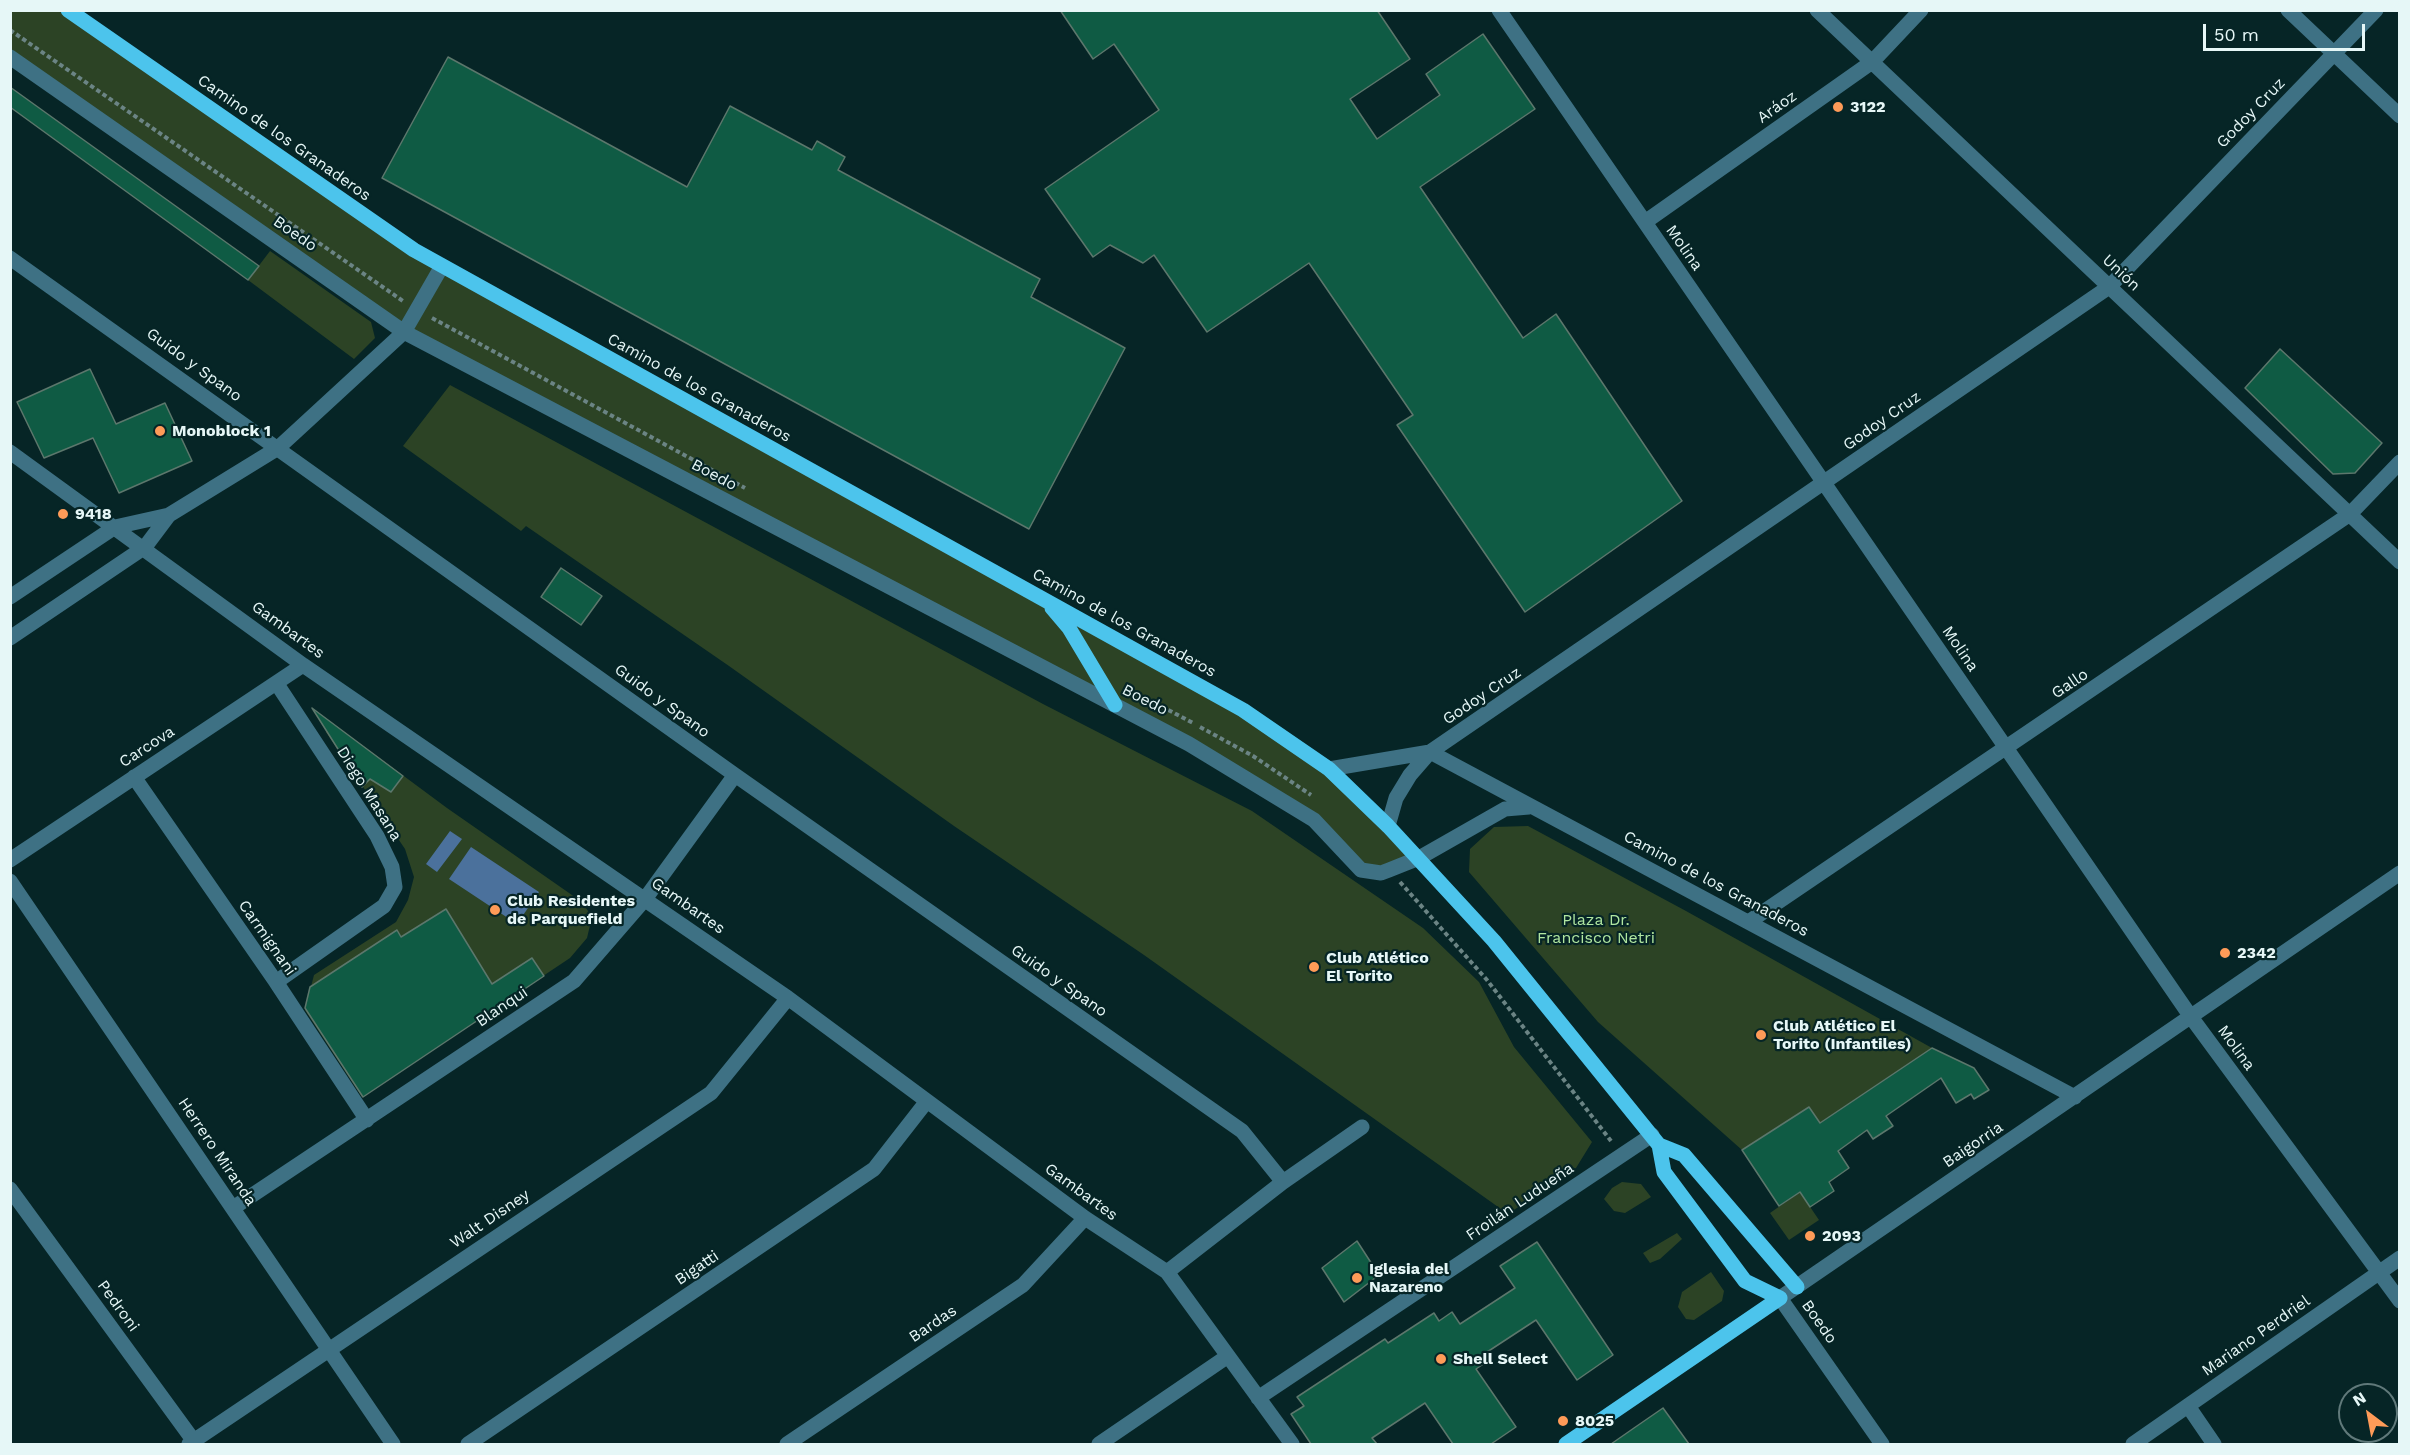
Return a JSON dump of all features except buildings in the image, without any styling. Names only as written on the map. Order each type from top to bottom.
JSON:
[{"type":"main road","name":"Camino de los Granaderos","points":[[68,10],[414,250],[1243,710],[1329,769],[1388,826]]},
{"type":"main road","points":[[1044,599],[1069,628],[1115,705]]},
{"type":"main road","name":"Boedo","points":[[1388,826],[1494,941],[1655,1140],[1664,1172],[1745,1281],[1780,1298]]},
{"type":"main road","name":"Boedo","points":[[1655,1140],[1684,1155],[1797,1287]]},
{"type":"main road","name":"Baigorria","points":[[1566,1444],[1780,1298]]},
{"type":"street","name":"Molina","points":[[1499,10],[2191,1017],[2400,1301]]},
{"type":"street","name":"Unión","points":[[1817,10],[2400,562]]},
{"type":"street","name":"Aráoz","points":[[1645,222],[1872,62],[1921,10]]},
{"type":"street","points":[[2288,10],[2400,116]]},
{"type":"street","name":"Godoy Cruz","points":[[1388,826],[1396,798],[1410,775],[1430,752],[2109,286],[2376,10]]},
{"type":"street","name":"Boedo","points":[[10,57],[404,332],[1190,744],[1314,820],[1361,870],[1381,873],[1419,858],[1505,809],[1530,807]]},
{"type":"street","name":"Guido y Spano","points":[[10,258],[735,776],[1242,1131],[1283,1182]]},
{"type":"street","points":[[10,597],[115,527],[169,515],[278,448],[404,332],[442,266]]},
{"type":"street","name":"Gambartes","points":[[10,452],[145,547],[303,664],[788,998],[1085,1218],[1167,1272],[1292,1444]]},
{"type":"street","name":"Gallo","points":[[1750,921],[2007,749],[2350,514],[2400,462]]},
{"type":"street","points":[[10,638],[145,547],[169,515]]},
{"type":"street","name":"Carcova","points":[[10,860],[277,684],[303,664]]},
{"type":"street","name":"Diego Masana","points":[[276,982],[384,906],[395,887],[392,867],[378,836],[277,684]]},
{"type":"street","points":[[1329,769],[1430,752]]},
{"type":"street","name":"Camino de los Granaderos","points":[[1430,752],[1530,807],[1750,921],[2075,1097]]},
{"type":"street","name":"Blanqui","points":[[233,1208],[574,981],[645,899],[735,776]]},
{"type":"street","name":"Carmignani","points":[[134,777],[276,982],[367,1120]]},
{"type":"street","name":"Baigorria","points":[[1780,1298],[2400,873]]},
{"type":"street","name":"Herrero Miranda","points":[[10,881],[393,1444]]},
{"type":"street","name":"Walt Disney","points":[[193,1443],[328,1349],[711,1093],[788,998]]},
{"type":"street","name":"Bigatti","points":[[468,1444],[874,1169],[927,1101]]},
{"type":"street","points":[[1167,1272],[1283,1182],[1362,1127]]},
{"type":"street","name":"Froilán Ludueña","points":[[1258,1398],[1655,1140]]},
{"type":"street","name":"Pedroni","points":[[10,1189],[193,1443]]},
{"type":"street","name":"Bardas","points":[[787,1444],[1023,1285],[1085,1218]]},
{"type":"street","name":"Mariano Perdriel","points":[[2133,1444],[2400,1258]]},
{"type":"street","name":"Boedo","points":[[1780,1298],[1882,1444]]},
{"type":"street","points":[[1100,1444],[1228,1356]]},
{"type":"street","points":[[2188,1406],[2214,1444]]},
{"type":"green space","points":[[11,11],[68,11],[414,250],[1243,710],[1329,769],[1419,858],[1361,870],[1314,820],[1189,744],[404,332],[11,57]]},
{"type":"green space","points":[[270,251],[371,322],[375,338],[354,359],[248,280]]},
{"type":"green space","points":[[450,385],[1043,704],[1252,811],[1423,928],[1479,982],[1514,1047],[1592,1142],[1576,1168],[1508,1214],[1144,955],[954,826],[729,666],[526,526],[521,531],[403,446]]},
{"type":"green space","name":"Club Residentes de Parquefield","points":[[335,725],[447,808],[582,902],[592,917],[587,938],[570,958],[362,1097],[305,1010],[314,975],[396,922],[408,900],[414,877],[405,849],[326,732]]},
{"type":"green space","name":"Club Atlético El Torito (Infantiles)","points":[[1528,826],[1932,1048],[1820,1123],[1809,1107],[1742,1150],[1598,1022],[1469,872],[1470,849],[1494,827]]},
{"type":"green space","points":[[1622,1182],[1641,1184],[1651,1197],[1625,1213],[1614,1211],[1604,1199],[1612,1188]]},
{"type":"green space","points":[[1800,1192],[1819,1220],[1789,1240],[1770,1213]]},
{"type":"green space","points":[[1677,1233],[1682,1239],[1660,1259],[1650,1263],[1643,1253]]},
{"type":"green space","points":[[1711,1272],[1724,1291],[1722,1301],[1694,1320],[1686,1319],[1678,1307],[1682,1292]]},
{"type":"water","points":[[450,831],[462,839],[437,872],[426,864]]},
{"type":"water","points":[[471,847],[539,892],[517,924],[449,879]]},
{"type":"place","name":"3122","points":[[1838,107]]},
{"type":"place","name":"Monoblock 1","points":[[160,431]]},
{"type":"place","name":"9418","points":[[63,514]]},
{"type":"place","name":"Club Residentes de Parquefield","points":[[495,910]]},
{"type":"place","name":"2342","points":[[2225,953]]},
{"type":"place","name":"Club Atlético El Torito","points":[[1314,967]]},
{"type":"place","name":"Club Atlético El Torito (Infantiles)","points":[[1761,1035]]},
{"type":"place","name":"2093","points":[[1810,1236]]},
{"type":"place","name":"Iglesia del Nazareno","points":[[1357,1278]]},
{"type":"place","name":"Shell Select","points":[[1441,1359]]},
{"type":"place","name":"8025","points":[[1563,1421]]},
{"type":"park label","name":"Plaza Dr. Francisco Netri","points":[[1596,929]]}]
